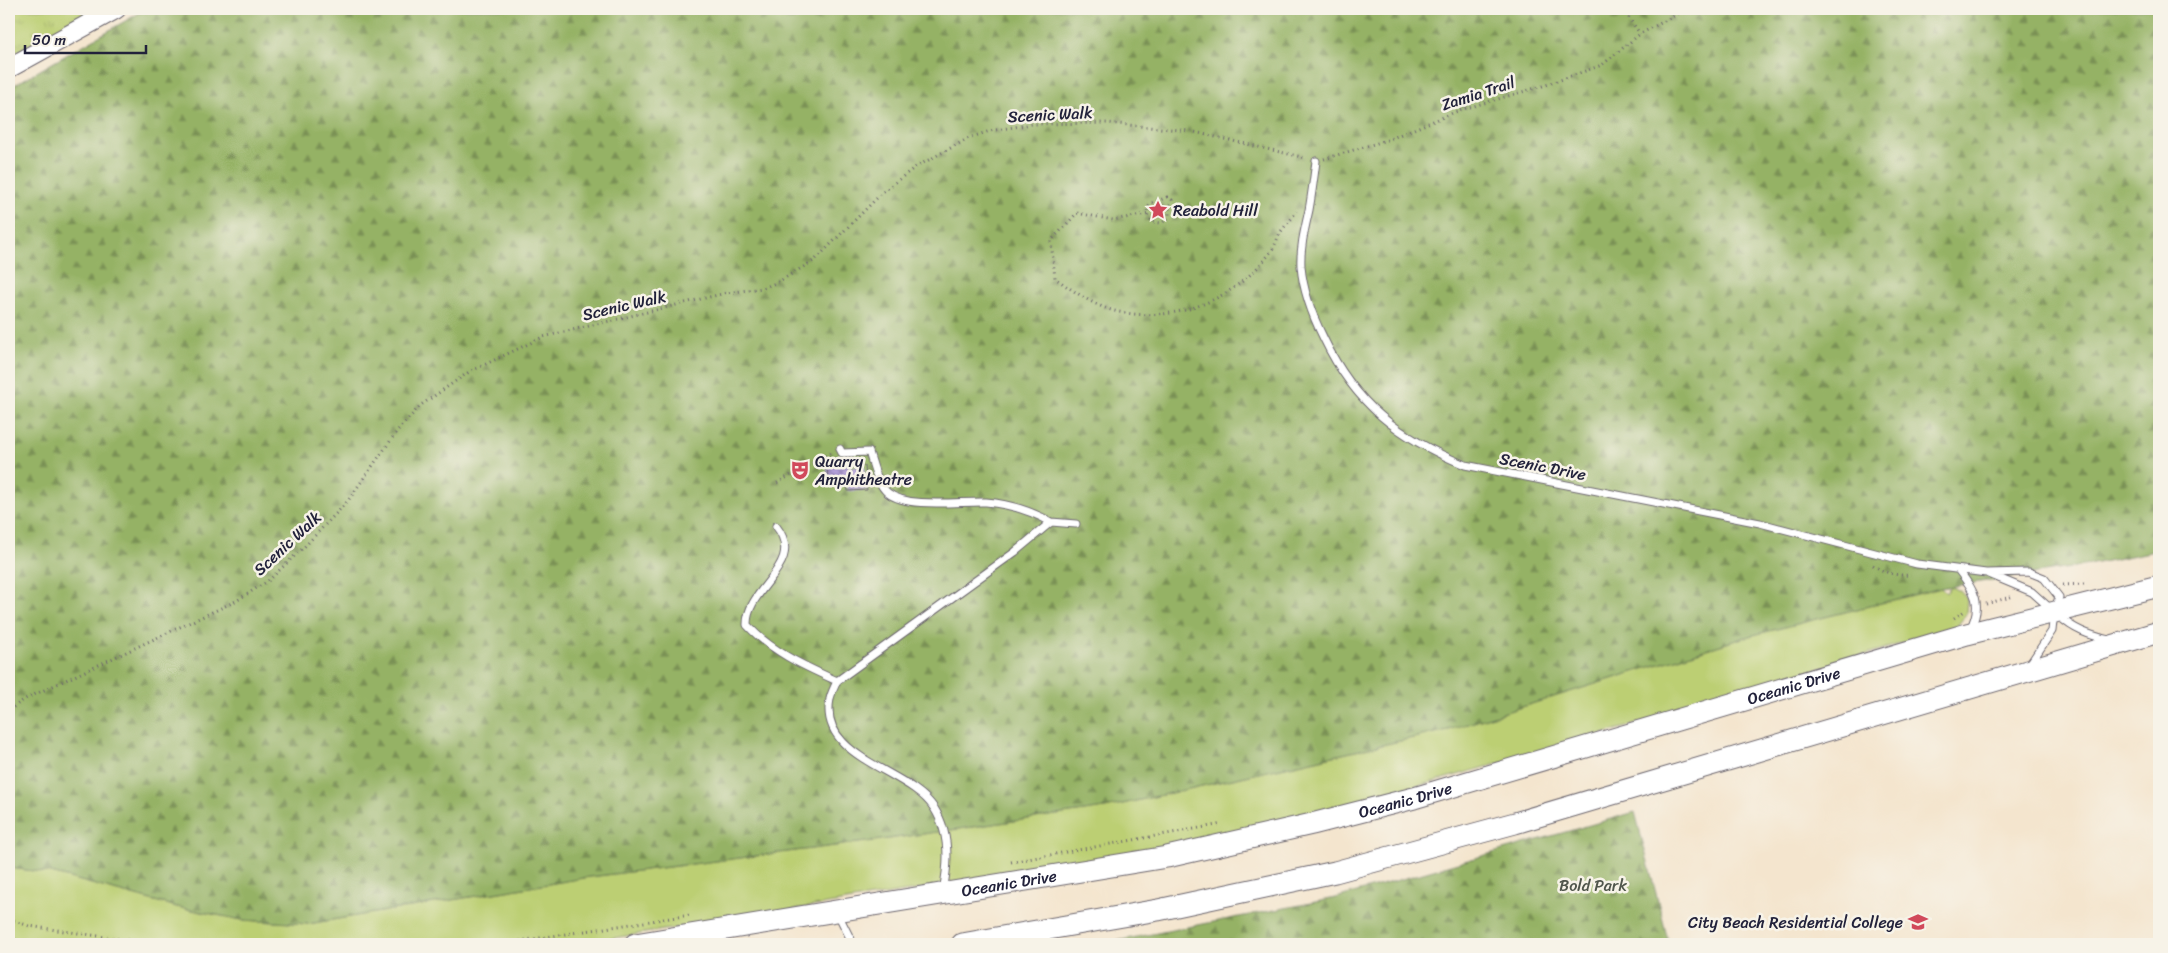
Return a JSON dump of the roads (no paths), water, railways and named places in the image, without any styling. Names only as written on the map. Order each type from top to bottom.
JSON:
[{"type":"main road","name":"Oceanic Drive","points":[[635,944],[1166,857],[1312,824],[1414,798],[1967,634],[2159,586]]},
{"type":"main road","points":[[962,944],[1158,910],[1335,872],[1515,823],[2159,632]]},
{"type":"street","points":[[9,68],[116,9]]},
{"type":"lane","name":"Scenic Drive","points":[[1316,161],[1303,239],[1301,266],[1307,295],[1316,322],[1331,354],[1354,389],[1377,413],[1400,432],[1431,452],[1465,465],[1760,523],[1917,564],[1959,571],[1986,573],[2029,572],[2044,578],[2054,587],[2060,597],[2054,612]]},
{"type":"lane","points":[[840,449],[842,453],[869,452],[878,477],[888,493],[908,501],[932,504],[961,502],[1001,504],[1022,509],[1051,522],[1076,524]]},
{"type":"lane","points":[[942,895],[947,874],[947,849],[941,824],[934,808],[912,786],[852,752],[838,737],[831,719],[830,699],[837,681],[1015,552],[1051,522]]},
{"type":"lane","points":[[776,526],[782,534],[786,546],[782,561],[752,603],[747,614],[747,625],[760,638],[788,658],[837,681]]},
{"type":"lane","points":[[1959,571],[1974,592],[1977,606],[1974,620],[1967,634]]},
{"type":"lane","name":"Scenic Drive","points":[[1986,573],[2032,592],[2071,627],[2088,635],[2121,643]]},
{"type":"lane","points":[[2025,671],[2052,631],[2054,612]]},
{"type":"lane","points":[[837,912],[854,944]]},
{"type":"place","name":"Reabold Hill","points":[[1158,210]]},
{"type":"place","name":"Quarry Amphitheatre","points":[[800,470]]},
{"type":"place","name":"City Beach Residential College","points":[[1918,922]]},
{"type":"park label","name":"Bold Park","points":[[1593,885]]}]
